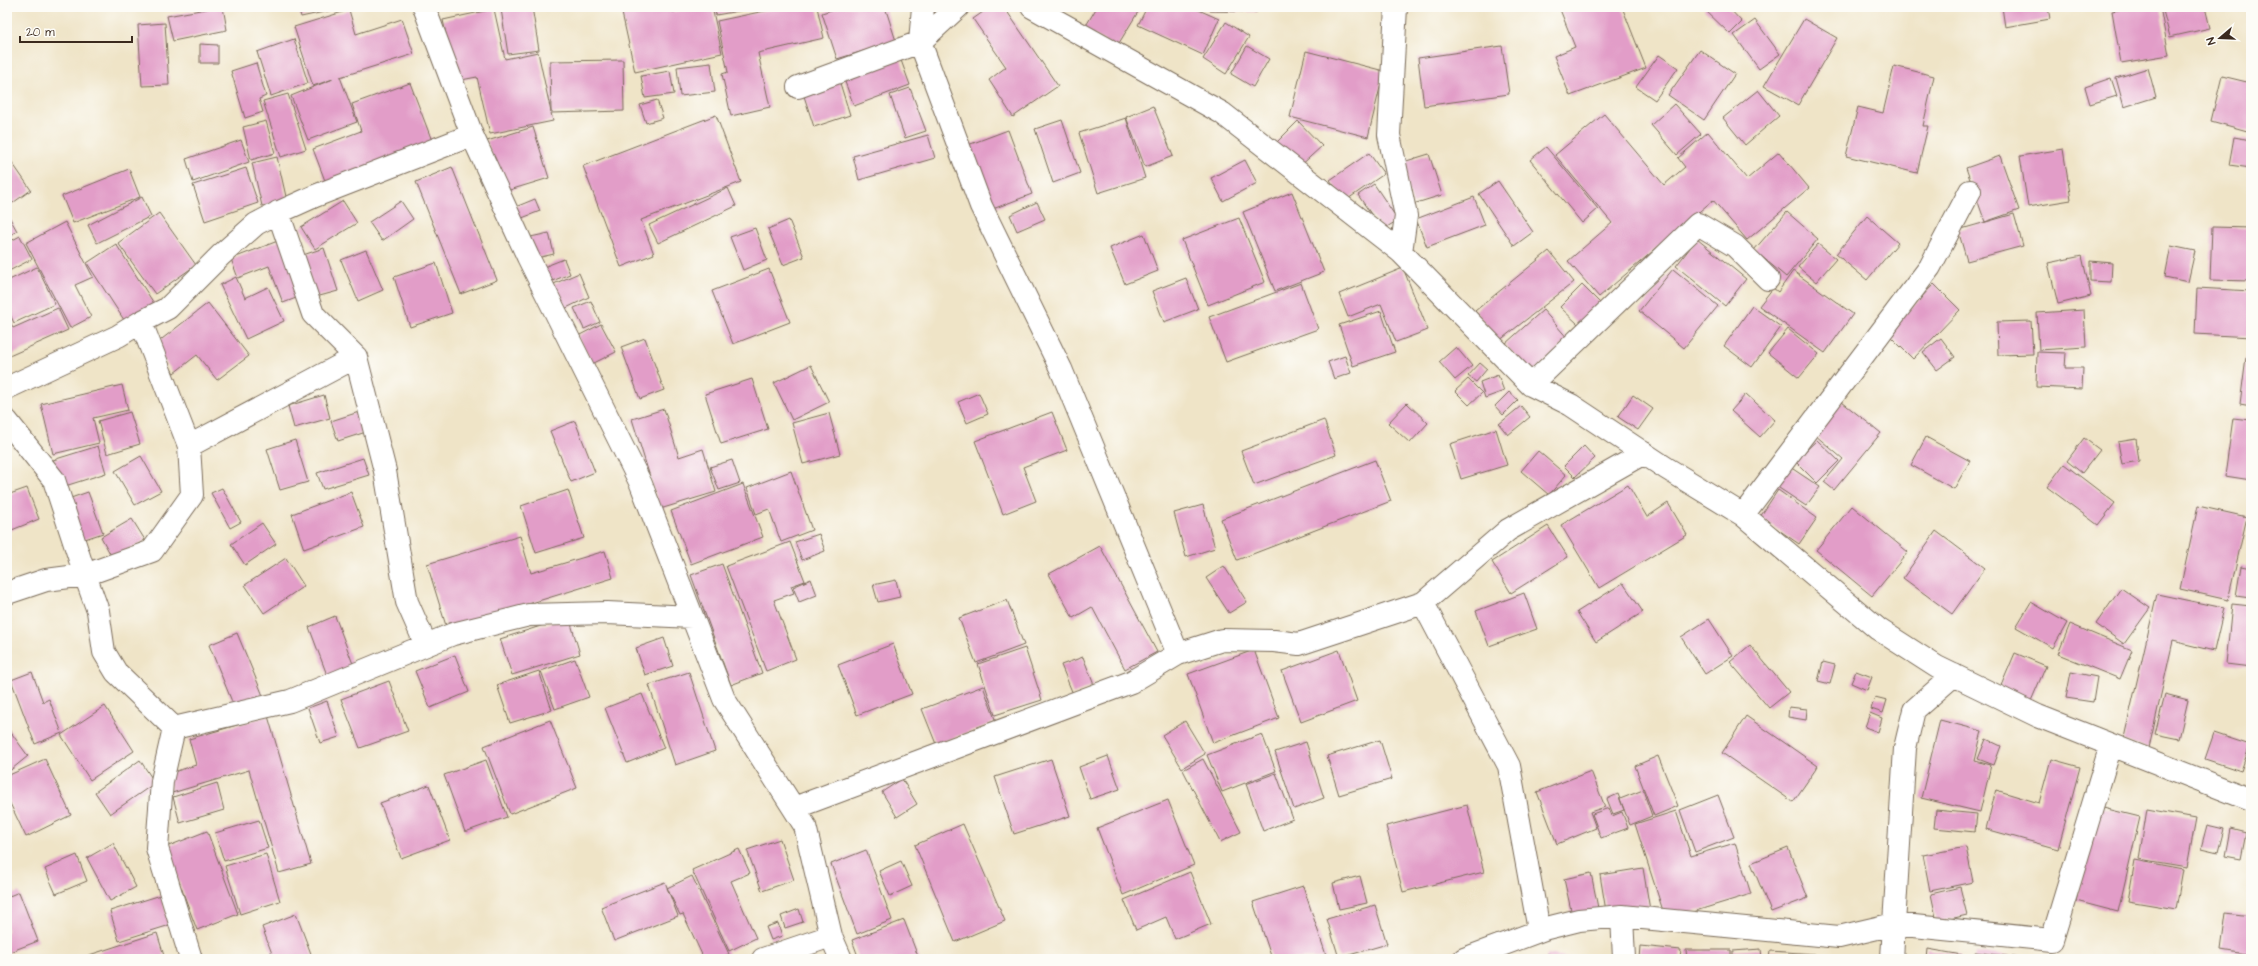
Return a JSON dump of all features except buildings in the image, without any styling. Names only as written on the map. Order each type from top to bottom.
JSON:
[{"type":"street","points":[[424,7],[472,135],[528,257],[641,484],[724,699],[805,826],[831,936],[841,959]]},
{"type":"street","points":[[923,7],[920,42],[981,206],[1062,369],[1178,654]]},
{"type":"street","points":[[798,87],[920,42],[958,7]]},
{"type":"street","points":[[1032,7],[1222,113],[1401,252],[1531,386],[1571,404],[1644,453],[1743,515],[1878,629],[1937,667],[2038,716],[2251,800]]},
{"type":"street","points":[[1396,7],[1390,135],[1406,216],[1401,252]]},
{"type":"street","points":[[7,388],[118,336],[168,308],[227,250],[256,224],[278,212],[472,135]]},
{"type":"street","points":[[1743,515],[1930,267],[1970,191]]},
{"type":"street","points":[[278,212],[313,314],[356,357],[385,471],[407,602],[426,645]]},
{"type":"street","points":[[1531,386],[1698,224],[1735,246],[1768,279]]},
{"type":"street","points":[[7,593],[46,580],[85,575],[152,551],[192,495],[190,446],[141,322]]},
{"type":"street","points":[[190,446],[356,357]]},
{"type":"street","points":[[7,421],[54,480],[98,611],[104,652],[116,672],[174,728]]},
{"type":"street","points":[[794,808],[1131,682],[1178,654],[1222,640],[1274,641],[1299,644],[1423,603],[1508,530],[1644,453]]},
{"type":"street","points":[[1423,603],[1509,766],[1539,930]]},
{"type":"street","points":[[174,728],[290,701],[453,634],[529,615],[608,613],[692,617]]},
{"type":"street","points":[[1892,959],[1905,748],[1914,710],[1954,675]]},
{"type":"street","points":[[174,728],[162,781],[158,848],[191,959]]},
{"type":"street","points":[[1464,959],[1539,930],[1579,920],[1622,916],[1839,937],[1894,924],[2052,940],[2110,744]]},
{"type":"street","points":[[1622,916],[1624,959]]},
{"type":"street","points":[[763,959],[831,936]]}]
